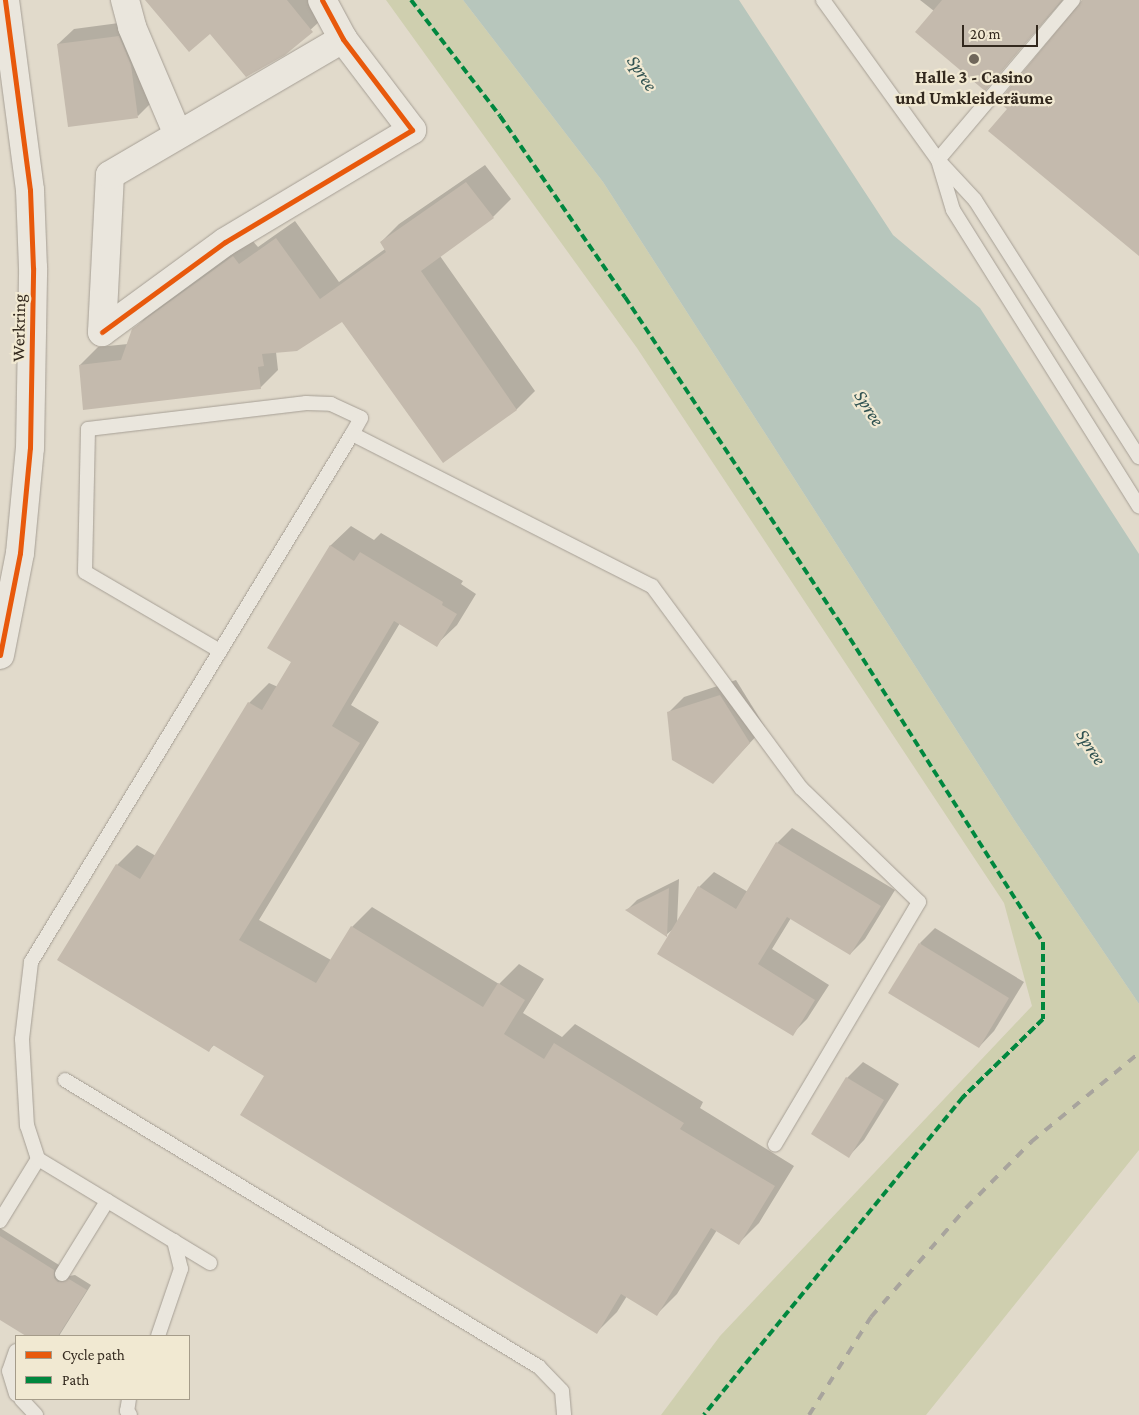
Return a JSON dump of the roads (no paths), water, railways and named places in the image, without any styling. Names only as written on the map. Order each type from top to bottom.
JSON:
[{"type":"street","name":"Werkring","points":[[0,655],[20,554],[30,448],[33,268],[30,190],[5,0]]},
{"type":"street","points":[[125,0],[132,27],[178,135]]},
{"type":"street","points":[[322,0],[343,38],[412,130],[225,242],[102,332],[110,175],[343,38]]},
{"type":"lane","points":[[823,0],[938,160],[975,200],[1139,457]]},
{"type":"lane","points":[[938,160],[1073,0]]},
{"type":"lane","points":[[938,160],[953,210],[1139,506]]},
{"type":"lane","points":[[210,1263],[38,1159],[27,1126],[22,1039],[31,962],[352,434],[361,418],[331,404],[306,404],[88,429],[85,572],[220,651]]},
{"type":"lane","points":[[352,434],[652,586],[800,788],[919,902],[776,1145]]},
{"type":"lane","points":[[65,1080],[540,1368],[562,1391],[564,1415]]},
{"type":"lane","points":[[0,1221],[38,1159]]},
{"type":"lane","points":[[62,1274],[107,1200]]},
{"type":"lane","points":[[158,1335],[181,1269],[174,1241]]},
{"type":"lane","points":[[15,1354],[9,1371],[15,1391]]},
{"type":"lane","points":[[22,1400],[36,1415]]},
{"type":"lane","points":[[129,1400],[127,1411],[130,1415]]},
{"type":"water","name":"Spree","points":[[463,0],[739,0],[893,235],[980,308],[1139,554],[1139,1004],[1015,821],[603,182]]},
{"type":"railway","points":[[809,1415],[871,1317],[966,1208],[1031,1142],[1139,1053]]},
{"type":"place","name":"Halle 3 - Casino und Umkleideräume","points":[[974,59]]}]
